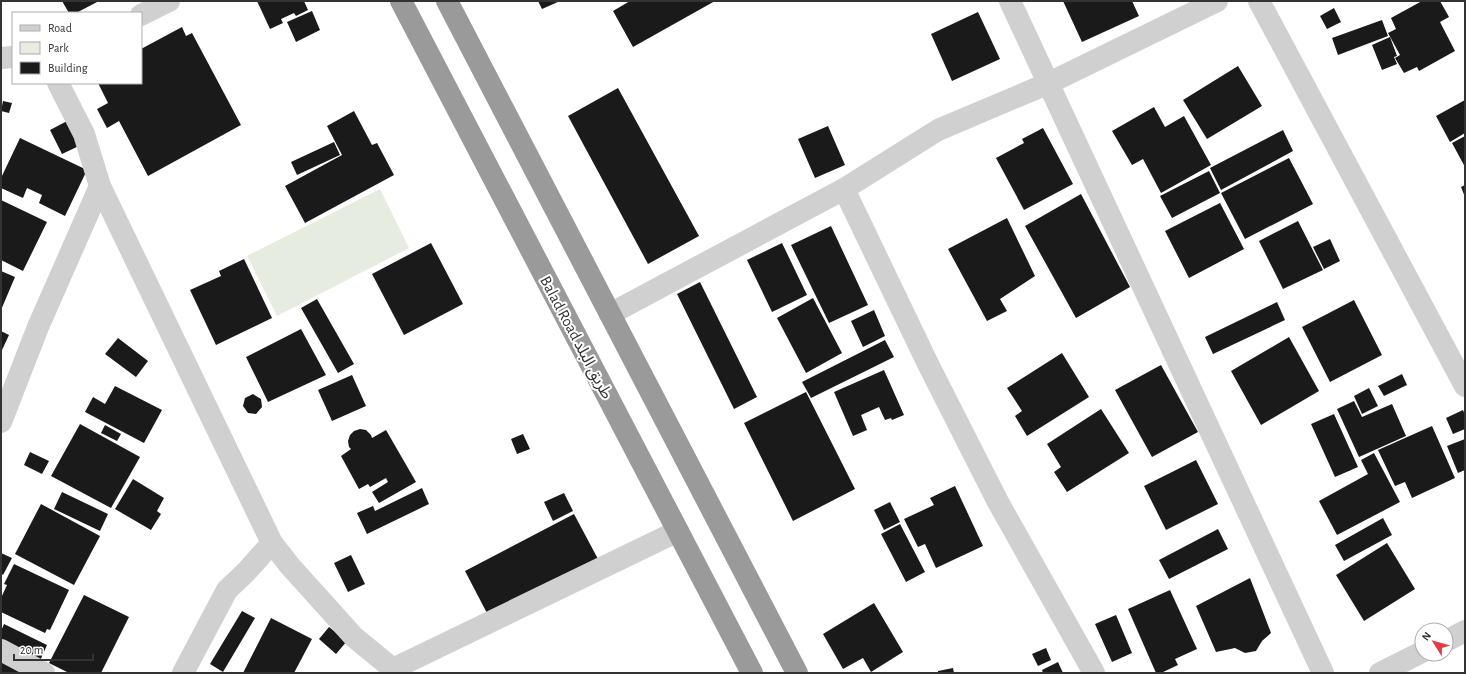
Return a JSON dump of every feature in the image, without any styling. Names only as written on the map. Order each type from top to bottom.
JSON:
[{"type":"highway","name":"Balad Road طريق البلد","points":[[401,1],[752,673]]},
{"type":"highway","points":[[447,1],[797,673]]},
{"type":"street","points":[[142,14],[169,1]]},
{"type":"street","points":[[1010,1],[1323,673]]},
{"type":"street","points":[[610,314],[844,189],[938,130],[1049,83],[1217,1]]},
{"type":"street","points":[[1259,1],[1465,386]]},
{"type":"street","points":[[1,58],[12,57]]},
{"type":"street","points":[[59,84],[84,134],[100,186],[272,543],[290,566],[354,636],[392,671],[678,531]]},
{"type":"street","points":[[1,422],[38,327],[100,186]]},
{"type":"street","points":[[844,189],[928,364],[998,502],[1094,673]]},
{"type":"street","points":[[183,673],[227,590],[246,572],[272,543]]},
{"type":"street","points":[[1454,637],[1465,631]]},
{"type":"street","points":[[1,650],[44,673]]},
{"type":"street","points":[[1380,673],[1414,656]]},
{"type":"green space","points":[[380,189],[409,248],[277,316],[247,256]]},
{"type":"building","points":[[62,1],[99,1],[78,12],[68,12]]},
{"type":"building","points":[[257,1],[304,1],[308,10],[296,16],[294,13],[281,19],[283,23],[270,29]]},
{"type":"building","points":[[538,1],[560,1],[542,9]]},
{"type":"building","points":[[630,1],[715,1],[633,47],[613,11]]},
{"type":"building","points":[[1063,1],[1132,1],[1139,16],[1082,42]]},
{"type":"building","points":[[1422,1],[1440,1],[1449,17],[1440,22],[1455,51],[1419,71],[1417,67],[1404,73],[1395,58],[1400,55],[1388,33],[1396,29],[1391,18]]},
{"type":"building","points":[[1334,8],[1341,22],[1327,29],[1320,16]]},
{"type":"building","points":[[312,11],[320,30],[296,42],[287,22]]},
{"type":"building","points":[[978,12],[1000,59],[952,81],[931,34]]},
{"type":"building","points":[[1382,20],[1388,36],[1338,55],[1332,38]]},
{"type":"building","points":[[182,27],[186,36],[192,33],[241,125],[148,176],[119,121],[107,128],[97,109],[108,103],[98,84],[142,84],[142,48]]},
{"type":"building","points":[[1390,37],[1397,56],[1394,57],[1397,64],[1382,70],[1372,45]]},
{"type":"building","points":[[1238,66],[1262,106],[1207,139],[1183,100]]},
{"type":"building","points":[[618,88],[699,236],[648,264],[568,116]]},
{"type":"building","points":[[1465,100],[1465,133],[1450,142],[1436,116]]},
{"type":"building","points":[[3,101],[12,103],[9,113],[1,111]]},
{"type":"building","points":[[1154,107],[1165,127],[1184,116],[1211,165],[1161,193],[1143,159],[1132,165],[1112,131]]},
{"type":"building","points":[[354,111],[372,145],[377,143],[394,175],[305,223],[285,186],[342,155],[327,126]]},
{"type":"building","points":[[69,120],[81,145],[62,154],[50,130]]},
{"type":"building","points":[[828,126],[845,165],[815,178],[798,139]]},
{"type":"building","points":[[1043,128],[1073,184],[1024,210],[996,158],[1024,143],[1022,139]]},
{"type":"building","points":[[1283,130],[1293,151],[1221,190],[1210,168]]},
{"type":"building","points":[[1465,136],[1465,167],[1452,143]]},
{"type":"building","points":[[20,138],[87,170],[65,216],[39,203],[42,195],[27,188],[23,198],[1,188],[1,178]]},
{"type":"building","points":[[334,142],[340,155],[297,175],[291,162]]},
{"type":"building","points":[[1289,158],[1313,204],[1245,239],[1221,193]]},
{"type":"building","points":[[1209,171],[1220,193],[1172,218],[1160,196]]},
{"type":"building","points":[[1465,185],[1465,197],[1461,187]]},
{"type":"building","points":[[1081,194],[1130,287],[1076,318],[1025,226]]},
{"type":"building","points":[[1,200],[47,222],[23,271],[1,260]]},
{"type":"building","points":[[1220,203],[1244,249],[1189,278],[1165,231]]},
{"type":"building","points":[[1007,218],[1035,276],[1000,299],[1007,311],[987,321],[948,249]]},
{"type":"building","points":[[1298,221],[1323,270],[1283,289],[1259,241]]},
{"type":"building","points":[[831,226],[868,305],[829,323],[791,245]]},
{"type":"building","points":[[1330,239],[1340,261],[1324,269],[1313,247]]},
{"type":"building","points":[[431,243],[463,304],[404,335],[372,274]]},
{"type":"building","points":[[782,243],[807,295],[772,312],[747,260]]},
{"type":"building","points":[[244,259],[272,318],[216,345],[190,290],[221,276],[219,271]]},
{"type":"building","points":[[1,271],[15,277],[1,310]]},
{"type":"building","points":[[700,282],[757,397],[734,409],[677,294]]},
{"type":"building","points":[[813,298],[842,353],[806,373],[777,318]]},
{"type":"building","points":[[317,299],[354,364],[338,373],[301,308]]},
{"type":"building","points":[[1354,300],[1382,355],[1330,382],[1302,327]]},
{"type":"building","points":[[1277,302],[1285,320],[1213,354],[1205,337]]},
{"type":"building","points":[[874,310],[885,336],[863,347],[851,321]]},
{"type":"building","points":[[301,329],[326,375],[268,402],[246,357]]},
{"type":"building","points":[[1,331],[9,335],[2,350],[1,349]]},
{"type":"building","points":[[1289,337],[1319,391],[1261,425],[1231,371]]},
{"type":"building","points":[[118,338],[148,361],[136,377],[105,354]]},
{"type":"building","points":[[885,340],[894,357],[811,398],[802,382]]},
{"type":"building","points":[[1062,353],[1089,397],[1027,436],[1015,416],[1022,411],[1007,388]]},
{"type":"building","points":[[1161,365],[1198,432],[1152,457],[1115,390]]},
{"type":"building","points":[[884,370],[904,415],[892,420],[891,418],[885,420],[879,407],[861,415],[867,430],[853,436],[834,392]]},
{"type":"building","points":[[1402,374],[1407,385],[1384,396],[1378,386]]},
{"type":"building","points":[[352,375],[366,406],[332,421],[318,390]]},
{"type":"building","points":[[115,386],[162,410],[144,443],[85,412],[93,397],[105,404]]},
{"type":"building","points":[[1369,388],[1378,406],[1362,414],[1354,396]]},
{"type":"building","points":[[806,392],[855,489],[793,521],[744,423]]},
{"type":"building","points":[[253,394],[261,399],[262,407],[256,414],[248,413],[243,406],[245,398]]},
{"type":"building","points":[[1354,401],[1362,417],[1392,404],[1406,436],[1359,457],[1337,409]]},
{"type":"building","points":[[1101,409],[1129,453],[1067,492],[1054,472],[1061,467],[1047,444]]},
{"type":"building","points":[[1463,410],[1465,415],[1465,429],[1453,434],[1446,418]]},
{"type":"building","points":[[1334,414],[1358,467],[1335,477],[1311,424]]},
{"type":"building","points":[[80,424],[140,457],[111,508],[51,476]]},
{"type":"building","points":[[105,425],[121,434],[117,441],[101,433]]},
{"type":"building","points":[[1432,426],[1455,478],[1412,498],[1405,482],[1395,486],[1378,450]]},
{"type":"building","points":[[360,429],[366,430],[372,438],[386,430],[416,482],[379,503],[372,492],[388,482],[386,478],[370,487],[368,484],[359,489],[341,456],[351,449],[348,441],[350,435],[354,431]]},
{"type":"building","points":[[523,434],[530,449],[517,454],[511,439]]},
{"type":"building","points":[[1465,439],[1465,470],[1458,473],[1447,446]]},
{"type":"building","points":[[30,452],[49,461],[42,474],[24,465]]},
{"type":"building","points":[[1374,453],[1400,502],[1337,535],[1319,501],[1368,474],[1361,460]]},
{"type":"building","points":[[1196,460],[1218,504],[1166,530],[1144,486]]},
{"type":"building","points":[[133,479],[164,498],[157,511],[161,514],[151,530],[115,509]]},
{"type":"building","points":[[955,486],[983,546],[936,568],[925,544],[918,547],[904,519],[934,505],[930,498]]},
{"type":"building","points":[[422,488],[429,504],[367,534],[357,513],[373,506],[375,511]]},
{"type":"building","points":[[62,492],[108,514],[100,531],[54,509]]},
{"type":"building","points":[[564,493],[573,511],[553,521],[544,502]]},
{"type":"building","points":[[890,502],[900,522],[884,530],[874,510]]},
{"type":"building","points":[[41,504],[100,536],[74,585],[15,554]]},
{"type":"building","points":[[574,514],[598,559],[489,617],[465,571]]},
{"type":"building","points":[[1383,518],[1392,535],[1344,561],[1335,545]]},
{"type":"building","points":[[900,524],[925,572],[906,582],[881,534]]},
{"type":"building","points":[[1218,529],[1228,549],[1169,579],[1159,560]]},
{"type":"building","points":[[1387,543],[1415,589],[1364,621],[1336,575]]},
{"type":"building","points":[[1,553],[12,558],[3,575],[1,573]]},
{"type":"building","points":[[351,555],[365,584],[348,592],[334,563]]},
{"type":"building","points":[[14,564],[69,590],[50,630],[47,629],[45,633],[1,612],[1,598],[7,585],[4,584]]},
{"type":"building","points":[[1250,578],[1271,633],[1262,641],[1256,651],[1245,653],[1235,648],[1216,652],[1196,606]]},
{"type":"building","points":[[1170,590],[1197,649],[1175,659],[1178,665],[1161,673],[1156,673],[1128,609]]},
{"type":"building","points":[[84,595],[129,617],[101,673],[69,673],[49,663]]},
{"type":"building","points":[[874,603],[903,652],[871,672],[863,658],[843,669],[823,634]]},
{"type":"building","points":[[242,611],[255,618],[223,672],[210,664]]},
{"type":"building","points":[[1116,615],[1132,653],[1112,662],[1095,624]]},
{"type":"building","points":[[271,618],[312,639],[294,673],[243,673]]},
{"type":"building","points":[[4,624],[47,645],[40,661],[1,642],[1,631]]},
{"type":"building","points":[[329,627],[347,641],[336,654],[319,639]]},
{"type":"building","points":[[1046,648],[1051,660],[1038,666],[1032,654]]},
{"type":"building","points":[[1,658],[31,673],[1,673]]},
{"type":"building","points":[[1058,662],[1063,673],[1043,673],[1042,670]]},
{"type":"building","points":[[953,668],[954,673],[938,673],[938,671]]}]
